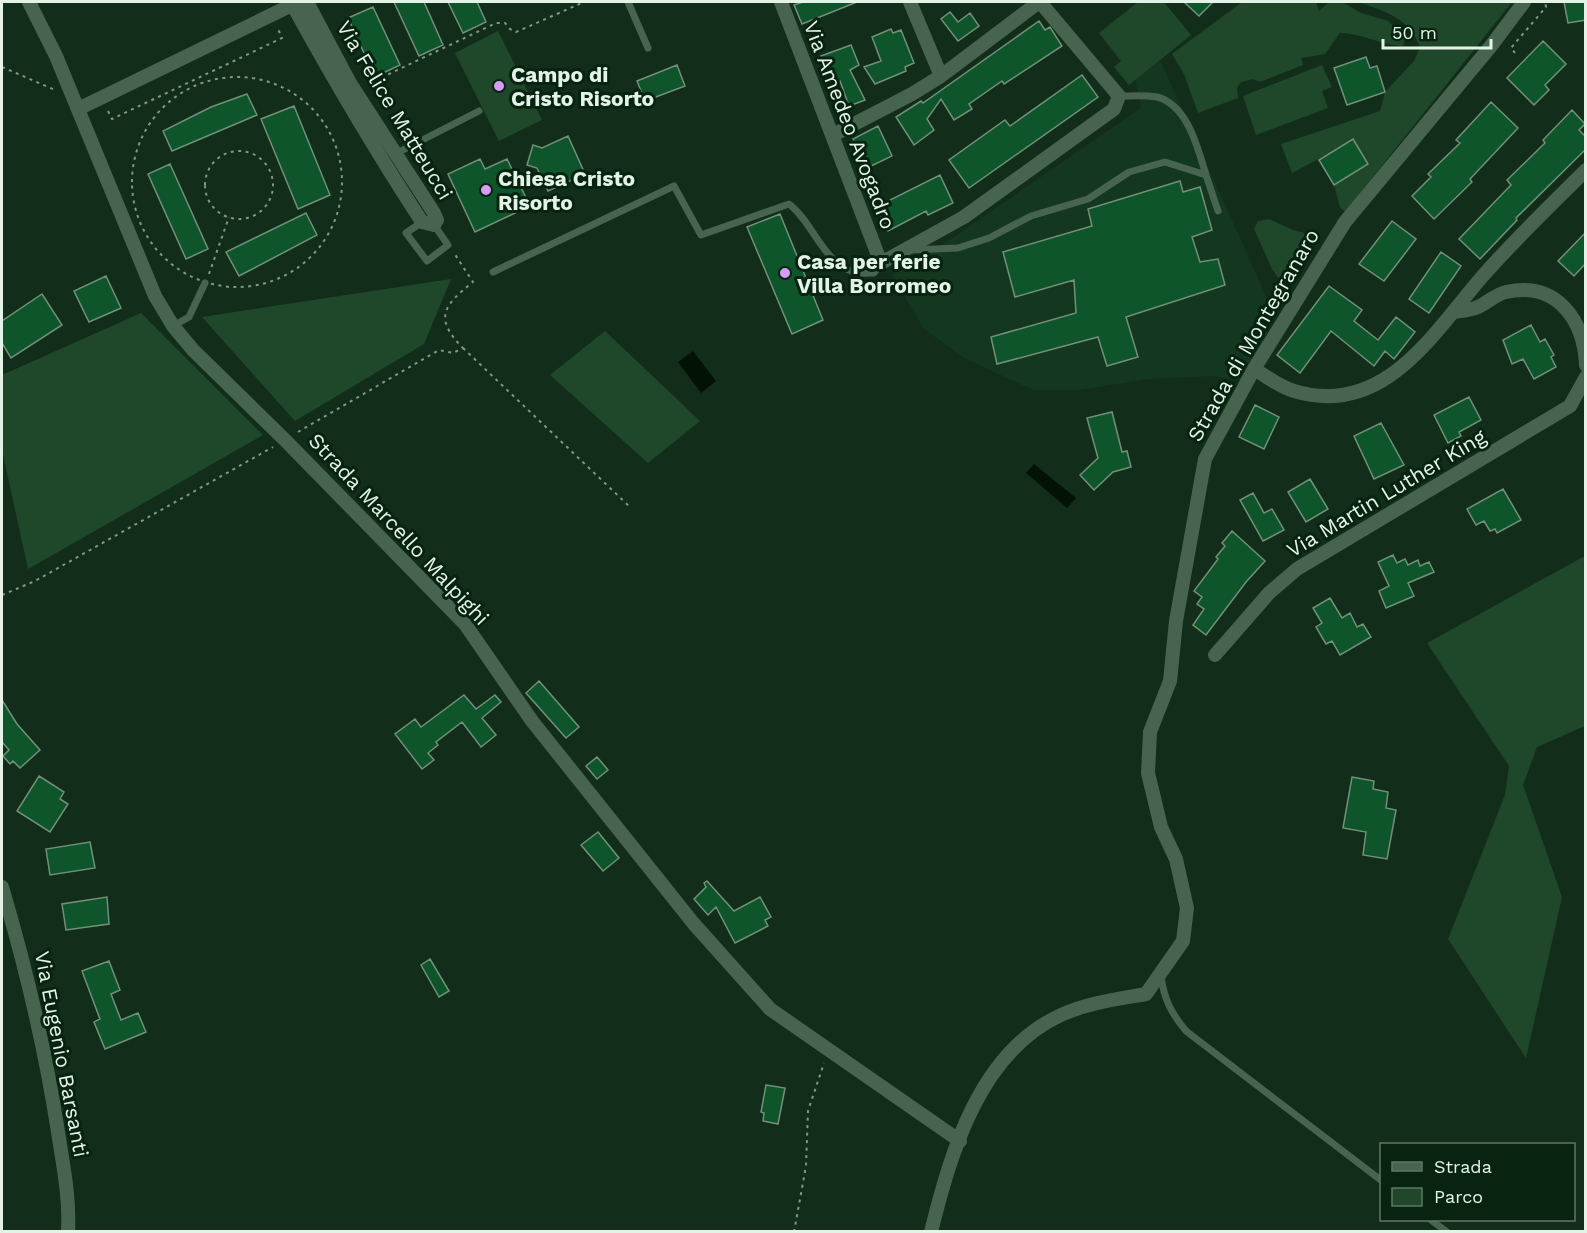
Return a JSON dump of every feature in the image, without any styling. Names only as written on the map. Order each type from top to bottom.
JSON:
[{"type":"street","name":"Strada Marcello Malpighi","points":[[29,2],[78,109],[155,296],[173,326],[193,350],[285,440],[465,624],[532,721],[694,924],[770,1010],[960,1141]]},
{"type":"street","name":"Via Amedeo Avogadro","points":[[781,2],[881,263]]},
{"type":"street","points":[[910,2],[940,76]]},
{"type":"street","points":[[832,135],[912,94],[1040,2],[1119,96],[1114,109],[1000,192],[964,217],[881,263]]},
{"type":"street","name":"Strada di Montegranaro","points":[[932,1232],[960,1141],[976,1099],[1000,1063],[1030,1033],[1062,1014],[1112,999],[1146,994],[1183,941],[1187,908],[1176,859],[1161,827],[1148,773],[1150,732],[1170,681],[1176,621],[1205,459],[1254,369],[1345,222],[1491,46],[1524,2]]},
{"type":"street","points":[[78,109],[297,3]]},
{"type":"street","name":"Via Felice Matteucci","points":[[297,3],[355,90],[430,220]]},
{"type":"street","name":"Via Felice Matteucci","points":[[297,3],[338,90],[430,220]]},
{"type":"street","points":[[1254,369],[1292,391],[1334,398],[1381,384],[1423,347],[1455,312],[1481,278],[1586,170]]},
{"type":"street","points":[[1455,312],[1476,308],[1505,292],[1526,290],[1553,297],[1575,319],[1585,346],[1586,365]]},
{"type":"street","name":"Via Martin Luther King","points":[[1215,655],[1269,593],[1297,569],[1570,406],[1586,377]]},
{"type":"street","name":"Via Eugenio Barsanti","points":[[2,887],[26,968],[49,1074],[66,1186],[68,1232]]},
{"type":"lane","points":[[628,2],[648,48]]},
{"type":"lane","points":[[1119,96],[1159,98],[1177,110],[1194,137],[1218,211]]},
{"type":"lane","points":[[394,154],[479,111]]},
{"type":"lane","points":[[904,250],[958,248],[989,238],[1031,216],[1088,199],[1129,172],[1165,162],[1206,175]]},
{"type":"lane","points":[[493,272],[674,186],[701,235],[789,204],[799,212],[834,260],[854,272],[874,273],[881,263]]},
{"type":"lane","points":[[430,220],[448,245],[427,261],[406,233],[430,220]]},
{"type":"lane","points":[[173,326],[189,317],[206,283]]},
{"type":"lane","points":[[1161,970],[1163,993],[1170,1013],[1186,1031],[1380,1179]]},
{"type":"lane","points":[[1432,1221],[1447,1232]]},
{"type":"path","points":[[355,90],[496,23],[505,23],[516,32],[584,2]]},
{"type":"path","points":[[1515,53],[1511,48],[1546,7],[1545,2]]},
{"type":"path","points":[[106,107],[112,119],[282,38],[276,25]]},
{"type":"path","points":[[2,67],[55,90]]},
{"type":"path","points":[[229,76],[269,81],[288,90],[319,117],[338,153],[341,195],[336,214],[316,250],[301,265],[265,283],[244,287],[206,283],[168,261],[154,246],[135,210],[132,189],[135,159],[145,130],[172,99],[193,87],[229,76]]},
{"type":"path","points":[[190,81],[193,87]]},
{"type":"path","points":[[232,151],[254,154],[270,170],[273,192],[261,211],[251,217],[229,217],[211,204],[205,183],[207,172],[213,163],[232,151]]},
{"type":"path","points":[[206,283],[229,217]]},
{"type":"path","points":[[463,348],[631,508]]},
{"type":"path","points":[[794,1232],[806,1166],[808,1112],[828,1052]]},
{"type":"shaded area","points":[[1160,60],[1275,316],[1244,381],[1212,376],[1149,379],[1079,390],[1033,390],[964,358],[924,329],[892,275],[945,243],[1141,108],[1135,79]]},
{"type":"shaded area","points":[[693,351],[716,381],[701,393],[678,362]]},
{"type":"shaded area","points":[[1034,464],[1076,498],[1067,508],[1026,473]]},
{"type":"green space","points":[[1138,2],[1164,2],[1191,35],[1129,85],[1114,67],[1121,61],[1099,33]]},
{"type":"green space","points":[[1242,2],[1316,2],[1319,11],[1328,3],[1342,2],[1361,13],[1388,21],[1405,38],[1403,46],[1340,33],[1325,54],[1301,58],[1303,65],[1260,82],[1253,79],[1241,82],[1237,88],[1238,98],[1198,113],[1184,74],[1172,54]]},
{"type":"green space","points":[[1358,2],[1512,2],[1345,212],[1340,207],[1334,185],[1368,164],[1354,140],[1292,173],[1281,144],[1380,111],[1385,92],[1414,61],[1420,47],[1409,29],[1395,17]]},
{"type":"green space","name":"Campo di Cristo Risorto","points":[[498,31],[542,120],[499,141],[455,53]]},
{"type":"green space","points":[[1322,65],[1332,87],[1322,91],[1328,108],[1256,135],[1243,96]]},
{"type":"green space","points":[[1269,219],[1293,230],[1312,235],[1297,272],[1279,279],[1254,229],[1258,221]]},
{"type":"green space","points":[[451,279],[424,344],[295,421],[202,317]]},
{"type":"green space","points":[[141,313],[263,435],[28,569],[2,450],[2,375]]},
{"type":"green space","points":[[605,331],[700,421],[648,463],[550,375]]},
{"type":"green space","points":[[1583,557],[1586,561],[1585,726],[1537,747],[1523,785],[1562,897],[1526,1058],[1448,939],[1505,795],[1509,766],[1427,643]]},
{"type":"building","points":[[394,2],[424,2],[443,45],[419,56]]},
{"type":"building","points":[[448,2],[477,2],[486,22],[463,33]]},
{"type":"building","points":[[803,2],[857,2],[802,24],[794,5]]},
{"type":"building","points":[[1184,2],[1213,2],[1199,16]]},
{"type":"building","points":[[1564,2],[1586,2],[1586,20],[1568,23]]},
{"type":"building","points":[[373,7],[400,65],[375,77],[348,18]]},
{"type":"building","points":[[950,12],[958,22],[970,13],[979,26],[958,41],[941,19]]},
{"type":"building","points":[[1039,21],[1045,30],[1050,27],[1062,46],[1004,84],[1002,81],[969,104],[972,109],[954,120],[941,99],[927,119],[934,130],[914,145],[896,117],[921,101],[923,103]]},
{"type":"building","points":[[891,29],[893,33],[901,30],[914,63],[905,67],[906,71],[875,84],[864,67],[881,61],[872,37]]},
{"type":"building","points":[[1543,41],[1566,64],[1545,85],[1549,90],[1534,105],[1507,78]]},
{"type":"building","points":[[851,45],[859,65],[850,70],[865,100],[849,106],[840,81],[832,84],[821,56]]},
{"type":"building","points":[[1366,57],[1370,68],[1377,66],[1385,92],[1347,105],[1334,68]]},
{"type":"building","points":[[677,65],[685,86],[645,101],[637,81]]},
{"type":"building","points":[[1082,75],[1098,97],[969,188],[949,160],[1005,120],[1010,126]]},
{"type":"building","points":[[247,94],[257,115],[172,151],[163,131],[211,107]]},
{"type":"building","points":[[1491,102],[1518,128],[1470,179],[1472,182],[1434,219],[1412,196],[1431,177],[1428,174],[1460,143],[1456,140]]},
{"type":"building","points":[[294,106],[330,195],[298,209],[261,119]]},
{"type":"building","points":[[1572,110],[1585,124],[1579,130],[1586,137],[1586,149],[1516,218],[1517,220],[1480,259],[1459,239],[1511,185],[1507,180],[1545,143],[1543,140]]},
{"type":"building","points":[[878,126],[892,156],[867,168],[853,139]]},
{"type":"building","points":[[568,136],[585,174],[548,191],[537,168],[527,165],[533,145],[542,148]]},
{"type":"building","points":[[1353,139],[1368,164],[1334,185],[1319,160]]},
{"type":"building","points":[[480,159],[485,169],[507,159],[530,206],[475,232],[448,174]]},
{"type":"building","points":[[170,164],[208,249],[186,259],[148,174]]},
{"type":"building","points":[[940,175],[953,203],[928,215],[926,211],[888,231],[876,207]]},
{"type":"building","points":[[1180,181],[1183,192],[1200,187],[1212,230],[1192,237],[1200,262],[1218,259],[1225,285],[1126,317],[1138,357],[1107,366],[1098,337],[997,364],[991,337],[1076,313],[1074,280],[1015,297],[1003,252],[1092,226],[1088,209]]},
{"type":"building","points":[[306,213],[317,235],[239,276],[226,252]]},
{"type":"building","name":"Casa per ferie Villa Borromeo","points":[[780,214],[823,320],[792,334],[747,227]]},
{"type":"building","points":[[1392,221],[1416,239],[1384,281],[1359,264]]},
{"type":"building","points":[[1586,232],[1586,263],[1574,276],[1558,261]]},
{"type":"building","points":[[1441,252],[1461,266],[1429,313],[1409,299]]},
{"type":"building","points":[[106,276],[121,308],[89,322],[74,291]]},
{"type":"building","points":[[1329,286],[1362,310],[1354,321],[1378,340],[1396,317],[1415,332],[1394,359],[1385,351],[1374,366],[1331,331],[1300,373],[1277,355]]},
{"type":"building","points":[[42,294],[62,325],[11,358],[2,343],[2,321]]},
{"type":"building","points":[[1531,325],[1540,342],[1545,339],[1554,355],[1551,357],[1556,367],[1534,379],[1523,359],[1512,364],[1503,340]]},
{"type":"building","points":[[1469,397],[1481,420],[1459,432],[1461,436],[1448,443],[1434,415]]},
{"type":"building","points":[[1255,405],[1279,417],[1264,449],[1239,437]]},
{"type":"building","points":[[1112,412],[1122,452],[1127,451],[1131,467],[1113,472],[1094,490],[1080,475],[1098,458],[1087,418]]},
{"type":"building","points":[[1381,423],[1404,465],[1374,479],[1354,436]]},
{"type":"building","points":[[1310,479],[1328,509],[1306,522],[1288,492]]},
{"type":"building","points":[[1503,489],[1521,520],[1497,533],[1495,529],[1490,531],[1484,521],[1476,525],[1467,509]]},
{"type":"building","points":[[1253,493],[1264,513],[1272,509],[1284,530],[1263,541],[1240,500]]},
{"type":"building","points":[[1232,531],[1265,561],[1206,635],[1193,625],[1204,609],[1197,604],[1202,597],[1194,591],[1218,559],[1216,557],[1225,546],[1222,543]]},
{"type":"building","points":[[1393,555],[1397,563],[1405,559],[1408,565],[1418,560],[1420,566],[1429,562],[1434,572],[1408,583],[1414,596],[1386,608],[1379,591],[1389,586],[1378,562]]},
{"type":"building","points":[[1330,598],[1342,618],[1350,613],[1357,627],[1363,624],[1371,637],[1340,655],[1332,641],[1326,644],[1316,627],[1322,623],[1313,608]]},
{"type":"building","points":[[539,681],[579,727],[566,738],[526,693]]},
{"type":"building","points":[[464,695],[476,709],[495,695],[501,702],[482,718],[496,735],[481,747],[462,722],[436,742],[438,745],[428,753],[434,760],[422,769],[395,734],[415,719],[421,727]]},
{"type":"building","points":[[2,700],[17,724],[40,750],[20,768],[13,761],[10,764],[3,756],[9,750],[2,742]]},
{"type":"building","points":[[597,757],[608,770],[597,779],[586,766]]},
{"type":"building","points":[[39,776],[64,792],[60,799],[68,804],[50,832],[17,811]]},
{"type":"building","points":[[1352,777],[1374,781],[1373,789],[1388,792],[1386,808],[1396,810],[1387,859],[1363,855],[1366,832],[1343,828]]},
{"type":"building","points":[[598,832],[619,858],[603,871],[581,845]]},
{"type":"building","points":[[90,842],[95,868],[50,875],[46,849]]},
{"type":"building","points":[[707,881],[734,911],[760,897],[771,917],[765,920],[768,926],[735,943],[716,907],[708,915],[694,899],[706,887],[704,883]]},
{"type":"building","points":[[107,897],[109,924],[66,930],[62,904]]},
{"type":"building","points":[[430,959],[449,991],[439,997],[421,965]]},
{"type":"building","points":[[109,961],[120,990],[111,994],[121,1020],[138,1013],[146,1032],[105,1049],[94,1022],[100,1019],[82,971]]},
{"type":"building","points":[[766,1085],[785,1088],[778,1124],[763,1121],[764,1113],[761,1112]]},
{"type":"place","name":"Campo di Cristo Risorto","points":[[499,86]]},
{"type":"place","name":"Chiesa Cristo Risorto","points":[[486,190]]},
{"type":"place","name":"Casa per ferie Villa Borromeo","points":[[785,273]]}]
